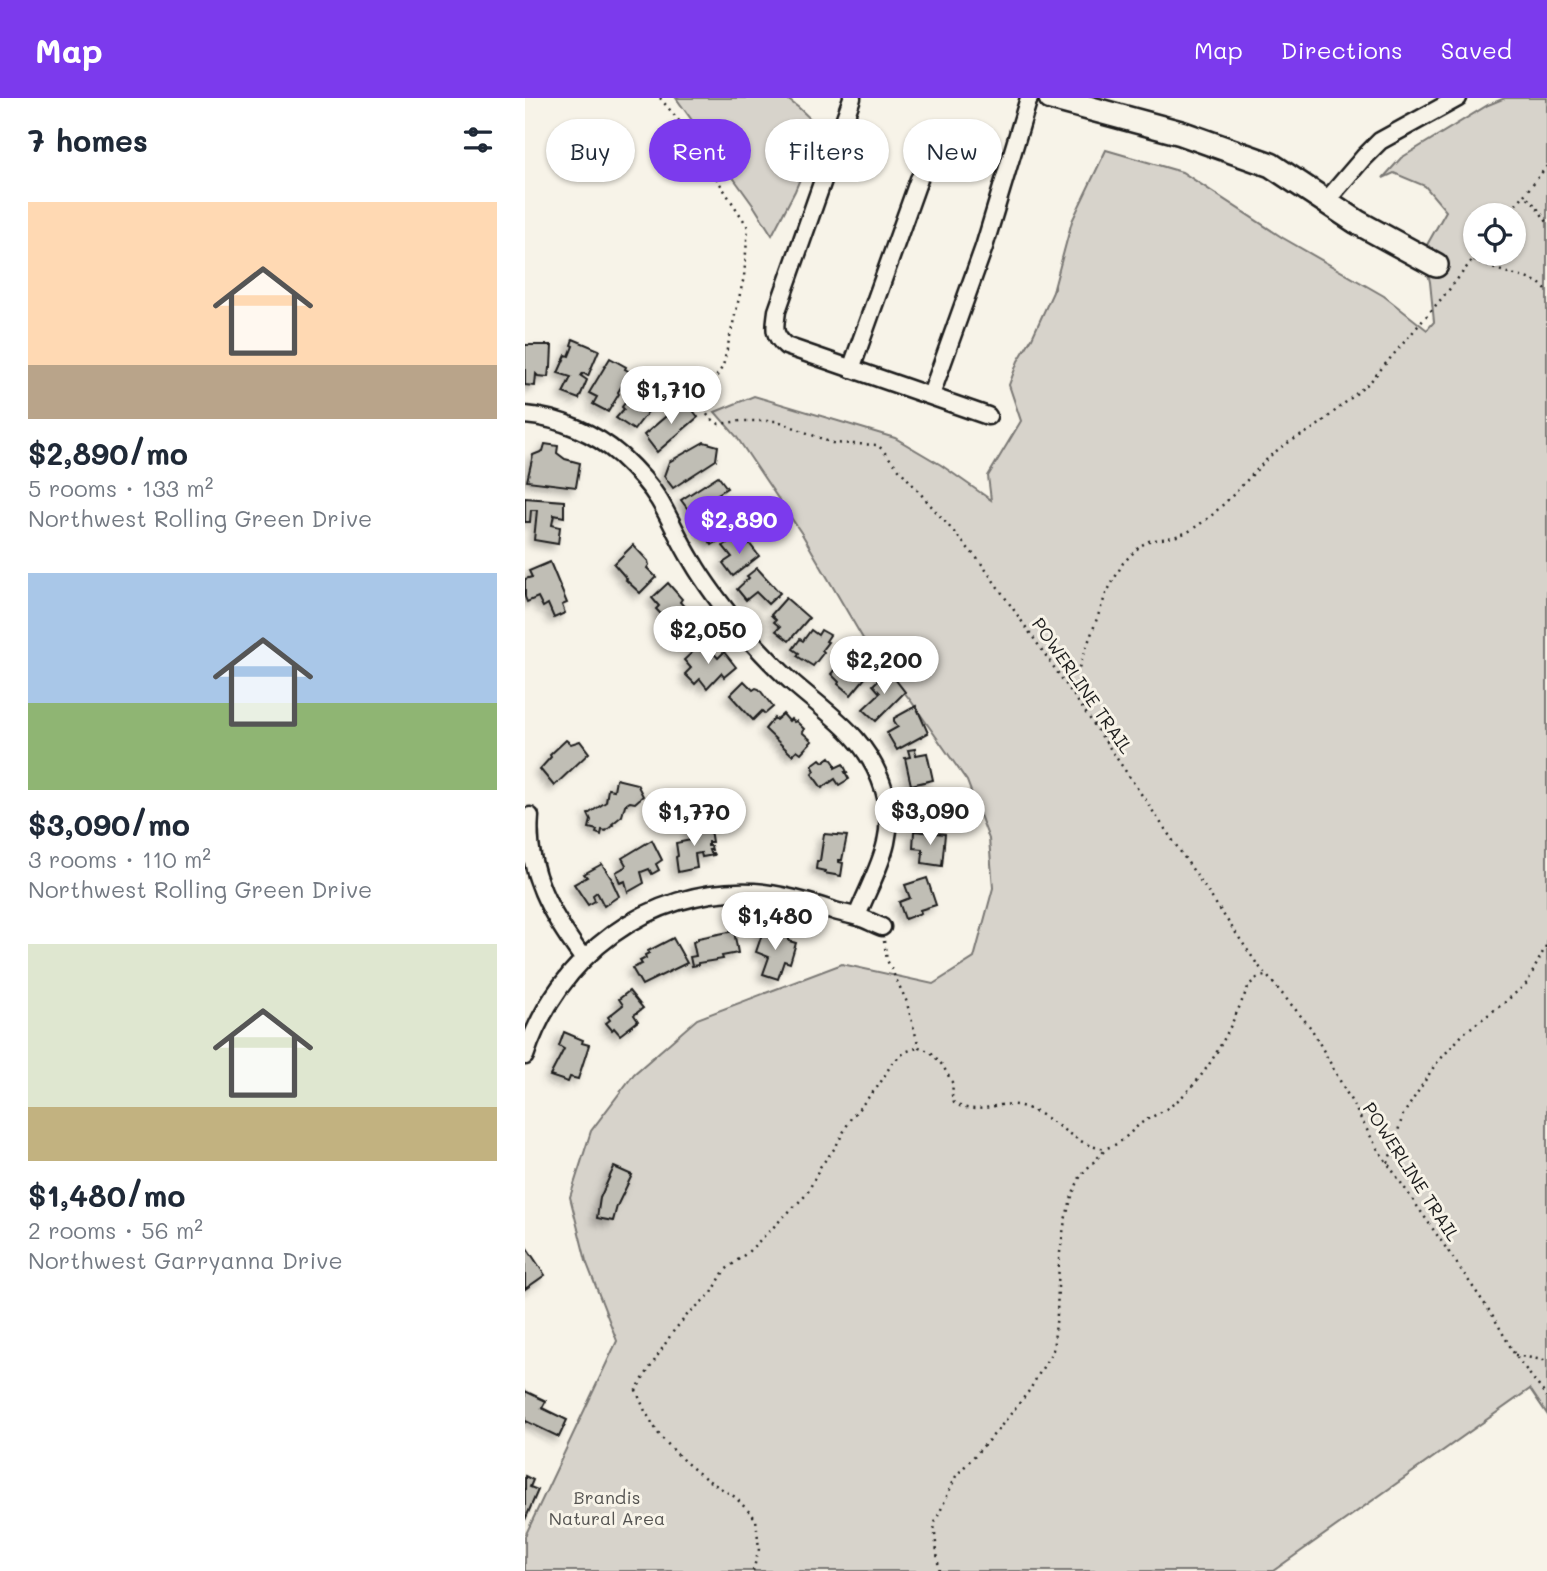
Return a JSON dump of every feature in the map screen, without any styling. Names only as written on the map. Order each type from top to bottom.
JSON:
[{"type":"street","points":[[852,98],[778,311],[775,329],[778,339],[786,346],[988,416]]},
{"type":"street","points":[[931,396],[984,247],[1029,98]]},
{"type":"street","points":[[1051,98],[1181,134],[1271,165],[1357,222],[1436,265]]},
{"type":"street","points":[[1327,200],[1380,141],[1458,98]]},
{"type":"street","points":[[851,369],[918,182]]},
{"type":"street","points":[[525,415],[564,424],[588,434],[633,467],[660,501],[691,561],[746,635],[792,682],[866,750],[885,793],[889,833],[880,866],[857,916]]},
{"type":"street","points":[[530,816],[529,843],[540,890],[561,928],[583,958]]},
{"type":"street","points":[[525,1056],[550,1001],[583,958],[625,926],[677,902],[706,895],[756,892],[805,901],[857,916],[882,927]]},
{"type":"path","name":"POWERLINE TRAIL","points":[[660,98],[680,122],[748,227],[744,277],[723,366],[701,394],[699,404],[719,424],[778,421],[832,443],[879,445],[981,563],[1089,716],[1257,964],[1311,1028],[1377,1148],[1493,1316],[1515,1355],[1547,1397]]},
{"type":"path","points":[[1517,203],[1547,166]]},
{"type":"path","points":[[1524,195],[1547,222]]},
{"type":"path","points":[[1089,716],[1082,701],[1077,673],[1106,594],[1123,563],[1149,541],[1188,532],[1210,517],[1270,456],[1316,427],[1347,402],[1370,382],[1468,266]]},
{"type":"path","points":[[1487,266],[1538,282],[1547,291]]},
{"type":"path","points":[[882,927],[887,960],[906,1000],[919,1047]]},
{"type":"path","points":[[1388,1165],[1403,1115],[1435,1065],[1465,1032],[1527,983],[1547,944]]},
{"type":"path","points":[[753,1571],[759,1549],[756,1519],[734,1497],[684,1461],[660,1436],[645,1412],[636,1390],[672,1333],[688,1314],[712,1293],[724,1271],[748,1252],[807,1194],[820,1167],[851,1118],[879,1085],[892,1063],[905,1052],[919,1047],[931,1052],[943,1066],[953,1084],[954,1103],[964,1109],[1018,1105],[1037,1112],[1083,1142],[1098,1148],[1107,1148],[1172,1105],[1198,1080],[1223,1042],[1249,985],[1257,978],[1267,975]]},
{"type":"path","points":[[939,1571],[933,1525],[956,1476],[1029,1391],[1053,1350],[1059,1259],[1065,1220],[1081,1175],[1107,1148]]},
{"type":"path","points":[[1515,1355],[1547,1359]]},
{"type":"green space","points":[[676,98],[786,98],[811,119],[765,119],[765,182],[799,182],[772,235],[736,182],[751,182],[751,119],[691,119]]},
{"type":"green space","name":"Brandis Natural Area","points":[[1505,98],[1547,98],[1547,1414],[1530,1389],[1273,1571],[525,1571],[525,1536],[617,1341],[586,1261],[570,1197],[591,1131],[634,1074],[697,1019],[842,964],[933,984],[974,958],[993,888],[989,839],[967,781],[911,701],[865,642],[802,534],[736,436],[715,412],[754,396],[895,438],[941,465],[991,500],[988,476],[1021,421],[1009,385],[1018,361],[1053,292],[1072,221],[1106,150],[1182,172],[1283,238],[1384,296],[1427,330],[1434,322],[1430,282],[1423,252],[1446,211],[1425,186],[1394,173],[1383,178],[1401,158],[1488,105]]},
{"type":"building","points":[[573,339],[599,350],[588,376],[583,373],[581,376],[587,380],[579,399],[563,393],[571,377],[558,373],[566,355],[569,356]]},
{"type":"building","points":[[525,345],[552,346],[548,377],[536,374],[535,386],[525,385]]},
{"type":"building","points":[[610,358],[630,372],[608,412],[593,404],[597,397],[589,393]]},
{"type":"building","points":[[650,368],[658,374],[655,378],[667,392],[634,430],[616,418],[628,399],[630,401],[637,392],[635,388]]},
{"type":"building","points":[[685,400],[698,417],[657,452],[644,435]]},
{"type":"building","points":[[704,442],[718,446],[716,460],[673,488],[664,476],[669,462]]},
{"type":"building","points":[[545,444],[558,446],[557,453],[565,459],[580,463],[576,487],[527,481],[533,455],[543,451]]},
{"type":"building","points":[[718,476],[727,488],[690,512],[681,500]]},
{"type":"building","points":[[525,498],[564,501],[564,517],[554,515],[552,525],[560,527],[558,544],[534,540],[537,510],[531,510],[530,522],[525,522]]},
{"type":"building","points":[[726,505],[741,527],[712,545],[702,531],[707,528],[704,523],[710,519],[713,524],[715,518],[712,514]]},
{"type":"building","points":[[738,536],[745,546],[749,543],[759,556],[733,576],[723,563],[732,557],[723,546]]},
{"type":"building","points":[[633,545],[648,561],[647,568],[656,577],[640,593],[614,564]]},
{"type":"building","points":[[550,562],[567,603],[562,605],[565,613],[554,618],[548,604],[543,607],[538,597],[527,602],[525,597],[525,579],[532,577],[529,571]]},
{"type":"building","points":[[757,568],[780,593],[768,604],[756,592],[746,600],[737,589]]},
{"type":"building","points":[[668,583],[697,621],[683,637],[656,609],[659,606],[652,598]]},
{"type":"building","points":[[786,598],[809,618],[789,641],[776,631],[780,627],[771,615]]},
{"type":"building","points":[[811,630],[818,635],[821,630],[830,635],[822,650],[824,652],[813,666],[797,656],[799,653],[793,649]]},
{"type":"building","points":[[700,645],[706,653],[710,649],[718,658],[724,652],[736,667],[724,677],[721,673],[707,688],[700,679],[695,684],[685,674],[691,668],[684,660]]},
{"type":"building","points":[[853,647],[875,666],[851,695],[831,674]]},
{"type":"building","points":[[888,670],[905,692],[876,721],[863,709],[880,693],[873,685]]},
{"type":"building","points":[[744,681],[753,690],[759,689],[773,707],[765,714],[762,711],[753,720],[730,695]]},
{"type":"building","points":[[916,706],[928,733],[897,750],[887,733],[898,727],[894,718]]},
{"type":"building","points":[[783,714],[789,721],[796,721],[804,729],[802,732],[812,741],[801,753],[797,750],[792,755],[765,729],[774,718],[776,720]]},
{"type":"building","points":[[566,740],[571,744],[580,741],[589,753],[554,786],[540,769]]},
{"type":"building","points":[[915,749],[916,755],[927,753],[933,780],[911,785],[905,758],[910,757],[908,750]]},
{"type":"building","points":[[830,757],[835,768],[843,764],[849,779],[839,785],[835,779],[822,788],[812,774],[815,771],[812,765],[820,759],[823,762]]},
{"type":"building","points":[[616,779],[637,784],[643,796],[635,803],[625,805],[622,816],[606,831],[602,830],[601,835],[596,833],[597,830],[589,828],[591,820],[588,814],[606,802],[608,789],[614,790]]},
{"type":"building","points":[[949,795],[949,818],[915,821],[915,806],[927,805],[926,796]]},
{"type":"building","points":[[708,825],[712,842],[708,842],[708,846],[711,846],[710,853],[714,855],[702,857],[701,853],[695,854],[697,868],[678,872],[676,843],[691,840],[689,829]]},
{"type":"building","points":[[914,831],[945,834],[942,866],[922,863],[922,849],[913,848]]},
{"type":"building","points":[[824,834],[847,836],[842,860],[839,860],[843,863],[841,876],[816,869],[817,861],[820,861]]},
{"type":"building","points":[[652,840],[662,860],[656,864],[659,870],[652,874],[649,869],[641,872],[644,883],[628,892],[625,881],[620,883],[616,872],[626,865],[622,858]]},
{"type":"building","points":[[602,864],[619,896],[604,906],[597,892],[593,895],[595,901],[588,905],[574,884],[587,877],[584,874]]},
{"type":"building","points":[[927,878],[936,905],[905,919],[899,902],[910,898],[905,885]]},
{"type":"building","points":[[764,929],[796,943],[790,963],[784,961],[778,979],[763,974],[769,957],[756,952]]},
{"type":"building","points":[[734,931],[738,953],[692,966],[690,957],[696,956],[693,942],[698,938]]},
{"type":"building","points":[[673,938],[687,963],[642,985],[632,968],[642,964],[640,961],[646,958],[648,951]]},
{"type":"building","points":[[629,991],[643,1008],[634,1015],[638,1021],[620,1035],[606,1023],[610,1020],[608,1017],[623,1005],[619,999]]},
{"type":"building","points":[[564,1032],[589,1045],[578,1079],[570,1077],[568,1082],[550,1076],[564,1049],[559,1046]]},
{"type":"building","points":[[614,1167],[632,1175],[613,1221],[597,1218],[600,1198]]},
{"type":"building","points":[[527,1248],[545,1275],[525,1289],[525,1250]]},
{"type":"building","points":[[525,1391],[546,1401],[542,1408],[567,1420],[559,1437],[526,1421],[525,1423]]},
{"type":"building","points":[[525,1476],[533,1480],[530,1487],[538,1490],[525,1520]]}]
